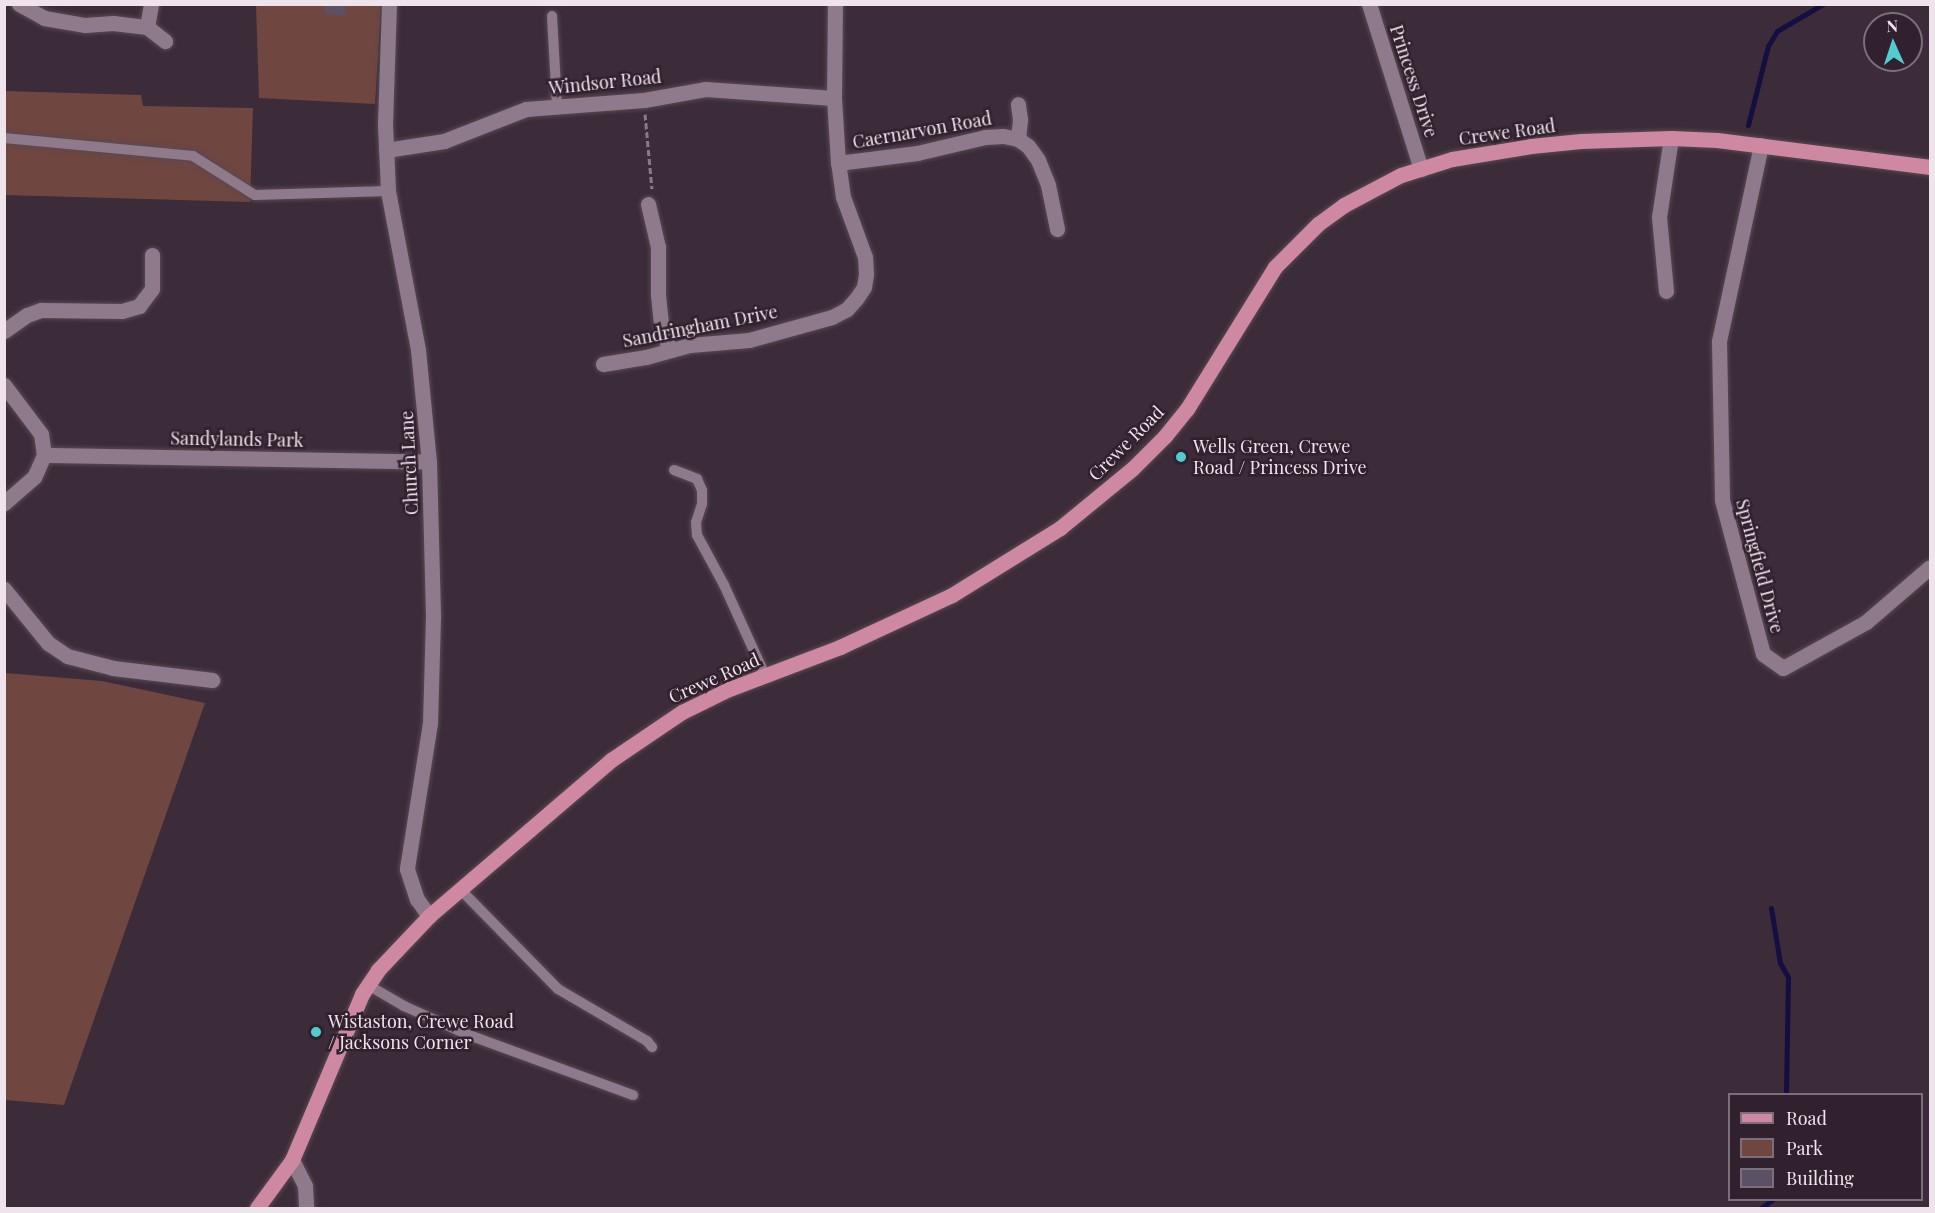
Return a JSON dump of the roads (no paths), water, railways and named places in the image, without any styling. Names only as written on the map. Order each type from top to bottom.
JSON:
[{"type":"main road","name":"Crewe Road","points":[[292,1160],[345,1031],[368,985],[401,944],[429,916],[592,775],[648,733],[682,712],[765,675],[840,647],[952,595],[1060,528],[1126,475],[1165,436],[1187,409],[1256,293],[1297,244],[1344,205],[1374,188],[1452,159],[1531,146],[1671,138],[1761,146],[1930,167]]},
{"type":"main road","points":[[257,1209],[292,1160]]},
{"type":"street","points":[[19,4],[44,18],[85,25],[99,26],[113,23],[147,27],[165,41]]},
{"type":"street","points":[[147,27],[151,4]]},
{"type":"street","name":"Church Lane","points":[[389,4],[387,191],[418,350],[429,462],[432,552],[431,702],[406,868],[410,883],[429,916]]},
{"type":"street","name":"Sandringham Drive","points":[[603,364],[700,344],[748,340],[817,322],[847,309],[864,287],[865,257],[843,197],[838,163],[834,98],[835,4]]},
{"type":"street","name":"Princess Drive","points":[[1369,4],[1421,169]]},
{"type":"street","name":"Windsor Road","points":[[386,150],[444,141],[509,114],[557,106],[644,100],[685,92],[728,88],[795,97],[834,98]]},
{"type":"street","points":[[1018,104],[1020,119],[1018,139]]},
{"type":"street","name":"Caernarvon Road","points":[[838,163],[917,153],[985,137],[1018,139],[1028,146],[1038,160],[1048,185],[1058,229]]},
{"type":"street","points":[[1666,291],[1659,217],[1671,138]]},
{"type":"street","name":"Springfield Drive","points":[[1761,146],[1719,341],[1722,500],[1763,654],[1783,668],[1866,622],[1930,567]]},
{"type":"street","points":[[648,204],[658,247],[659,304],[669,350]]},
{"type":"street","points":[[4,332],[27,315],[41,310],[122,311],[139,306],[152,289],[152,255]]},
{"type":"street","points":[[4,385],[41,434],[44,454],[34,477],[4,503]]},
{"type":"street","name":"Sandylands Park","points":[[44,454],[429,462]]},
{"type":"street","points":[[4,589],[48,643],[67,656],[113,668],[212,680]]},
{"type":"street","points":[[292,1160],[305,1186],[306,1209]]},
{"type":"lane","points":[[552,16],[557,106]]},
{"type":"lane","points":[[4,138],[193,156],[255,195],[387,191]]},
{"type":"lane","points":[[674,470],[697,478],[702,489],[702,504],[696,522],[698,535],[724,585],[765,675]]},
{"type":"lane","points":[[460,889],[558,989],[647,1041],[651,1047]]},
{"type":"lane","points":[[368,985],[404,1006],[466,1034],[633,1095]]},
{"type":"waterway","points":[[1748,125],[1768,46],[1777,31],[1823,4]]},
{"type":"waterway","points":[[1771,908],[1780,963],[1788,977],[1786,1093]]},
{"type":"waterway","points":[[1761,1208],[1771,1201]]},
{"type":"place","name":"Wells Green, Crewe Road / Princess Drive","points":[[1181,457]]},
{"type":"place","name":"Wistaston, Crewe Road / Jacksons Corner","points":[[316,1032]]}]
